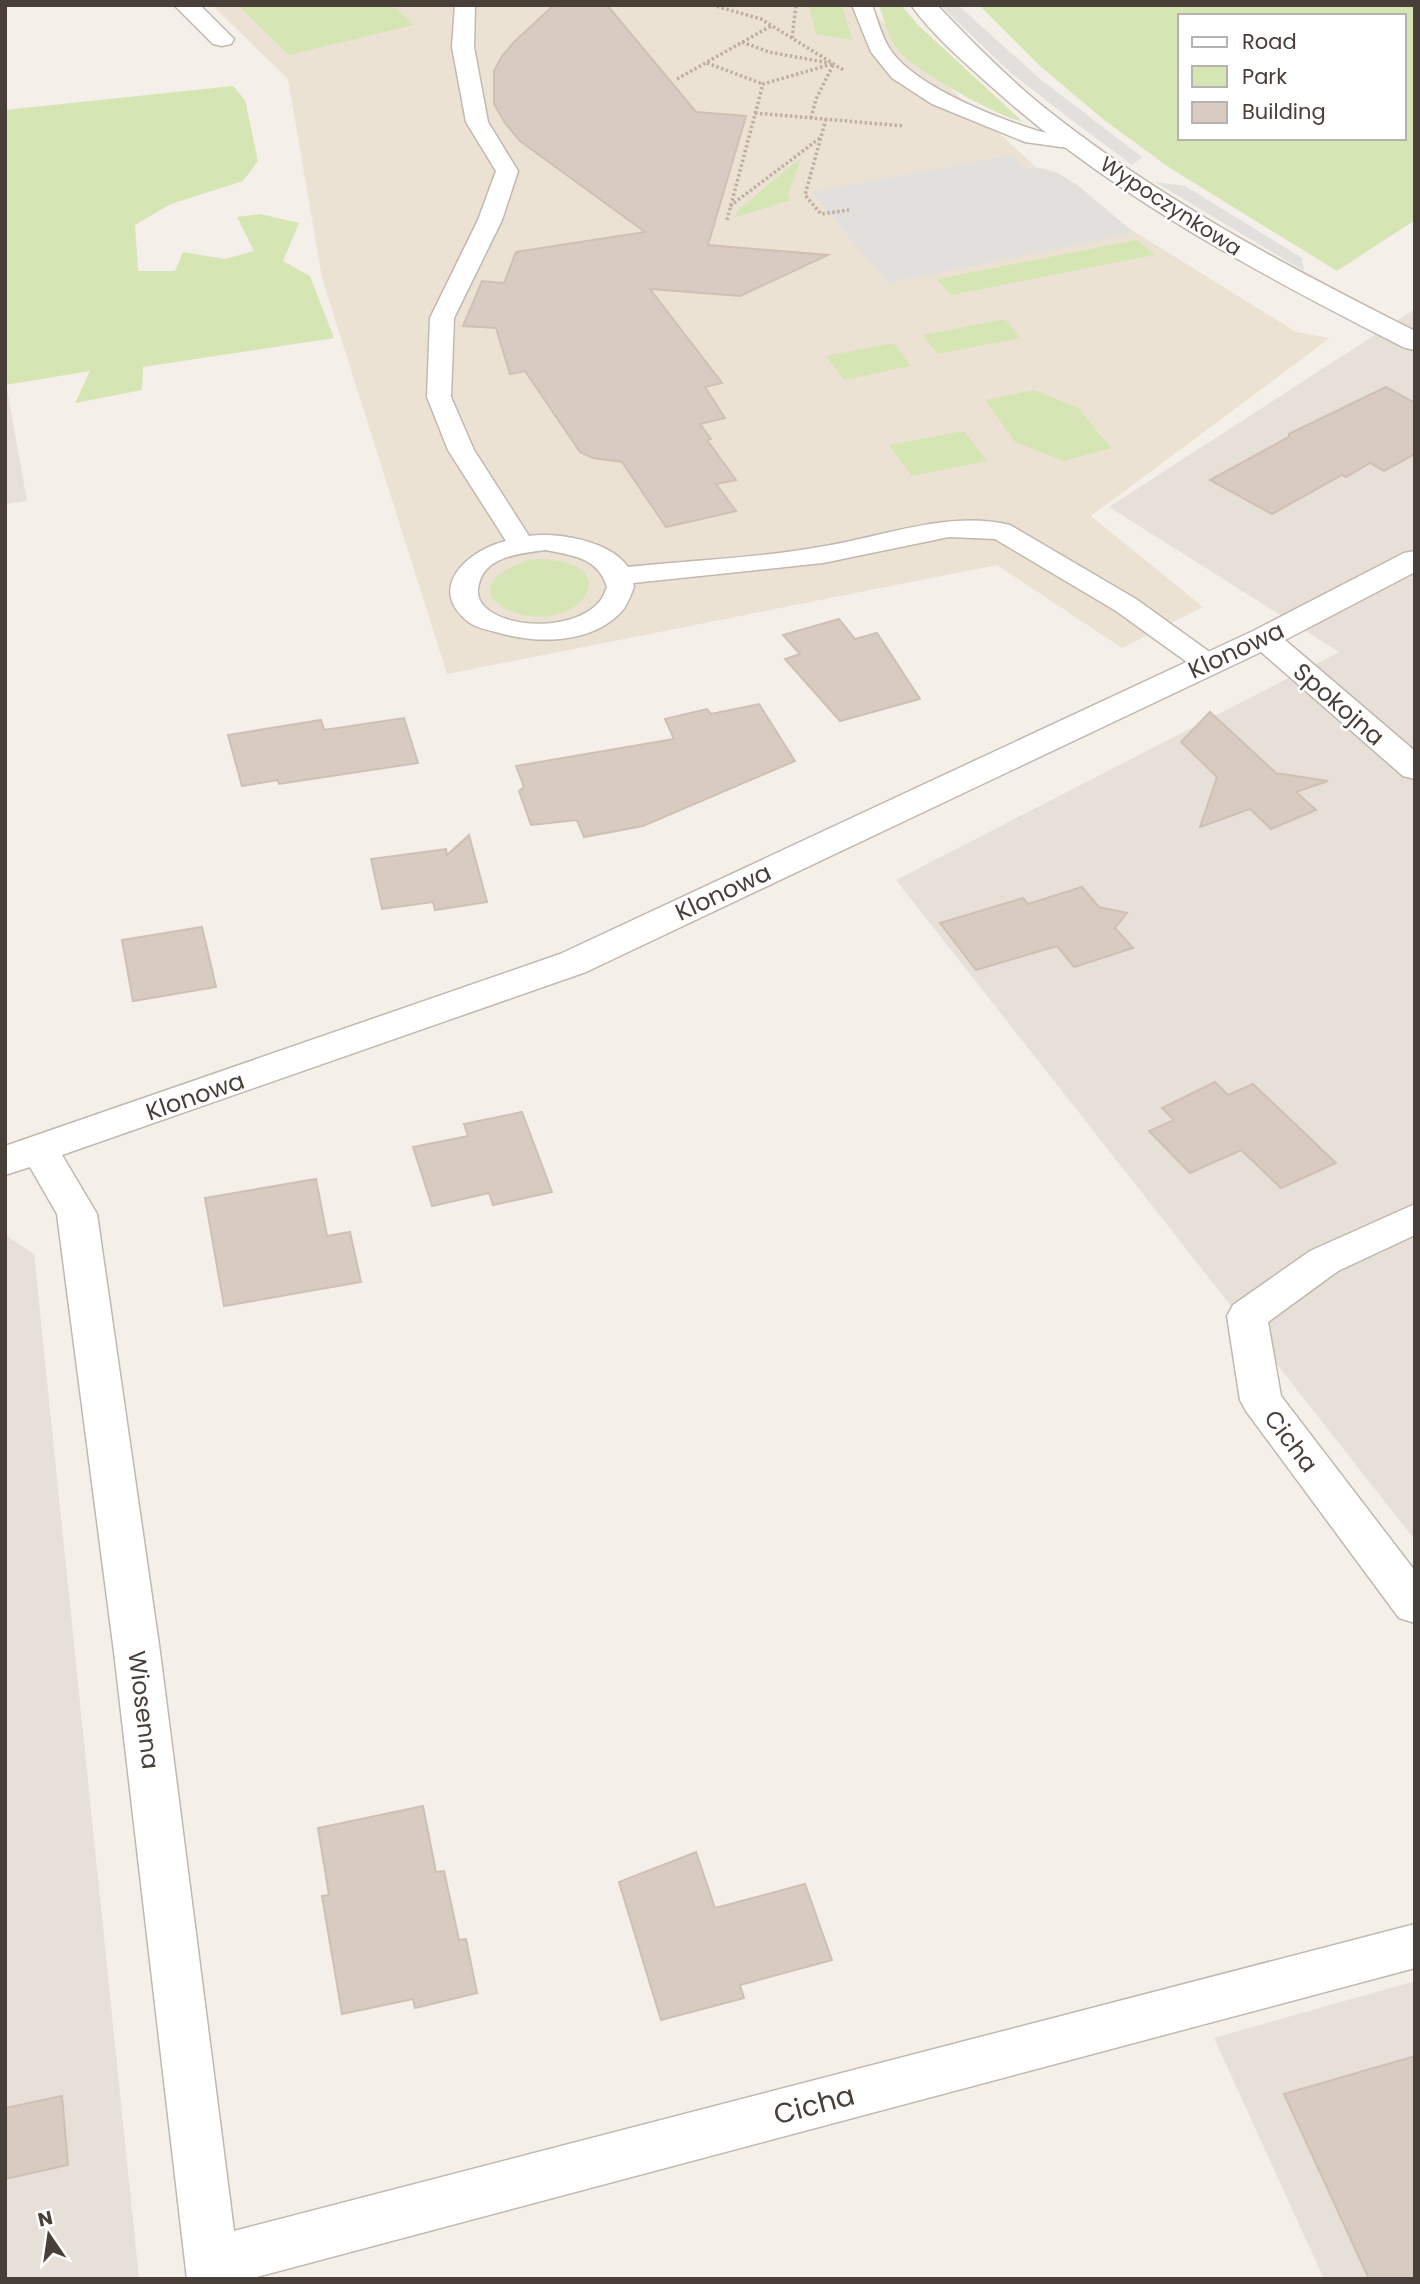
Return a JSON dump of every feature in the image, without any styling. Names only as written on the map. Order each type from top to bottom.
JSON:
[{"type":"street","points":[[186,5],[222,39]]},
{"type":"street","name":"Wypoczynkowa","points":[[923,5],[995,79],[1159,204],[1291,280],[1415,342]]},
{"type":"street","name":"Klonowa","points":[[23,1156],[573,963],[1264,638],[1415,560]]},
{"type":"street","name":"Spokojna","points":[[1264,638],[1415,769]]},
{"type":"street","name":"Wiosenna","points":[[23,1156],[77,1214],[137,1652],[213,2271]]},
{"type":"street","name":"Cicha","points":[[1415,1218],[1324,1261],[1247,1316],[1261,1400],[1415,1605]]},
{"type":"street","name":"Cicha","points":[[213,2271],[1415,1946]]},
{"type":"lane","points":[[465,5],[463,47],[477,122],[507,171],[490,220],[442,318],[439,397],[461,450],[521,544]]},
{"type":"lane","points":[[862,5],[878,48],[900,73],[940,99],[1033,138],[1075,142]]},
{"type":"lane","points":[[620,576],[823,555],[949,529],[1001,531],[1126,605],[1208,664]]},
{"type":"lane","points":[[521,544],[559,544],[594,552],[610,562],[620,576],[622,590],[615,605],[600,618],[579,627],[555,632],[528,633],[503,628],[482,619],[469,606],[463,591],[467,576],[479,563],[497,552],[521,544]]},
{"type":"path","points":[[712,5],[761,19],[852,76]]},
{"type":"path","points":[[792,38],[796,5]]},
{"type":"path","points":[[677,79],[772,26]]},
{"type":"path","points":[[742,42],[769,52],[833,64]]},
{"type":"path","points":[[706,62],[763,84],[833,64]]},
{"type":"path","points":[[811,118],[816,99],[833,64]]},
{"type":"path","points":[[727,220],[763,84]]},
{"type":"path","points":[[755,113],[909,126]]},
{"type":"path","points":[[826,119],[805,195],[821,214],[849,210]]},
{"type":"path","points":[[729,206],[820,138]]},
{"type":"shaded area","points":[[212,5],[868,5],[903,45],[1048,178],[1296,332],[1330,338],[1091,516],[1203,607],[1122,648],[997,565],[447,674],[322,278],[288,79]]},
{"type":"shaded area","points":[[940,5],[958,5],[1040,79],[1142,157],[1132,165],[1069,118],[1012,74]]},
{"type":"shaded area","points":[[1012,155],[1027,169],[1041,168],[1058,173],[1080,187],[1134,233],[888,283],[811,192]]},
{"type":"shaded area","points":[[1155,182],[1185,186],[1302,258],[1304,271]]},
{"type":"shaded area","points":[[1415,309],[1415,1540],[896,880],[1339,652],[1109,507]]},
{"type":"shaded area","points":[[5,378],[27,501],[5,504]]},
{"type":"shaded area","points":[[5,1235],[34,1254],[139,2279],[5,2279]]},
{"type":"shaded area","points":[[1415,1981],[1415,2279],[1324,2279],[1214,2038]]},
{"type":"green space","points":[[238,5],[392,5],[414,25],[289,55]]},
{"type":"green space","points":[[809,5],[842,5],[852,40],[816,34]]},
{"type":"green space","points":[[879,5],[901,5],[919,26],[1022,121],[978,103],[907,59],[892,41]]},
{"type":"green space","points":[[979,5],[1415,5],[1415,220],[1337,271],[1170,168],[1104,120],[1039,65]]},
{"type":"green space","points":[[233,86],[245,100],[258,161],[243,181],[171,204],[135,225],[138,271],[175,271],[183,252],[225,259],[254,251],[237,217],[260,214],[299,223],[283,261],[310,276],[334,338],[143,367],[142,390],[75,403],[90,371],[5,385],[5,110]]},
{"type":"green space","points":[[801,158],[788,195],[791,200],[733,218],[739,209]]},
{"type":"green space","points":[[1137,240],[1155,255],[951,295],[937,279]]},
{"type":"green space","points":[[1005,319],[1020,338],[938,354],[923,335]]},
{"type":"green space","points":[[893,343],[911,366],[844,380],[826,356]]},
{"type":"green space","points":[[1035,390],[1078,408],[1111,448],[1064,461],[1015,442],[985,400]]},
{"type":"green space","points":[[964,431],[987,461],[912,476],[889,445]]},
{"type":"green space","points":[[534,559],[565,562],[583,571],[589,583],[585,596],[574,607],[556,615],[534,616],[509,610],[496,603],[490,595],[490,587],[495,579],[513,566]]},
{"type":"building","points":[[554,5],[607,5],[696,112],[746,116],[708,245],[828,255],[740,296],[650,289],[722,383],[705,387],[725,418],[700,424],[711,439],[707,440],[736,480],[716,484],[736,511],[666,527],[622,462],[593,458],[580,452],[525,371],[510,374],[496,328],[463,326],[482,281],[504,283],[516,252],[645,232],[520,141],[494,104],[494,71],[502,56]]},
{"type":"building","points":[[1386,387],[1415,403],[1415,454],[1384,471],[1370,463],[1346,477],[1342,475],[1272,514],[1210,480],[1289,437],[1289,434]]},
{"type":"building","points":[[839,619],[855,639],[877,633],[920,699],[840,721],[785,659],[800,654],[783,635]]},
{"type":"building","points":[[759,704],[795,761],[643,826],[584,837],[577,820],[531,825],[519,791],[524,787],[516,766],[674,739],[665,719],[707,709],[711,714]]},
{"type":"building","points":[[1210,712],[1276,773],[1328,781],[1296,792],[1316,810],[1271,829],[1250,809],[1200,827],[1217,777],[1181,742]]},
{"type":"building","points":[[404,718],[418,763],[279,784],[278,780],[242,786],[228,735],[321,720],[324,730]]},
{"type":"building","points":[[469,835],[487,902],[435,910],[433,902],[382,909],[371,859],[446,849],[447,855]]},
{"type":"building","points":[[1082,887],[1099,907],[1127,913],[1115,928],[1133,948],[1074,967],[1057,946],[976,970],[940,923],[1023,898],[1028,904]]},
{"type":"building","points":[[202,927],[216,987],[133,1001],[122,940]]},
{"type":"building","points":[[1215,1082],[1228,1095],[1253,1084],[1336,1163],[1281,1188],[1241,1150],[1190,1173],[1149,1131],[1174,1120],[1162,1108]]},
{"type":"building","points":[[522,1112],[552,1192],[493,1205],[489,1193],[432,1206],[413,1147],[468,1136],[464,1124]]},
{"type":"building","points":[[316,1179],[327,1236],[350,1232],[361,1282],[224,1306],[205,1198]]},
{"type":"building","points":[[423,1806],[436,1872],[444,1871],[459,1940],[466,1939],[477,1993],[415,2008],[413,1999],[342,2014],[322,1896],[329,1895],[318,1828]]},
{"type":"building","points":[[696,1852],[715,1908],[805,1884],[832,1960],[740,1985],[744,1998],[661,2020],[619,1882]]},
{"type":"building","points":[[1415,2056],[1415,2279],[1369,2279],[1284,2094]]},
{"type":"building","points":[[62,2096],[68,2165],[5,2179],[5,2108]]}]
